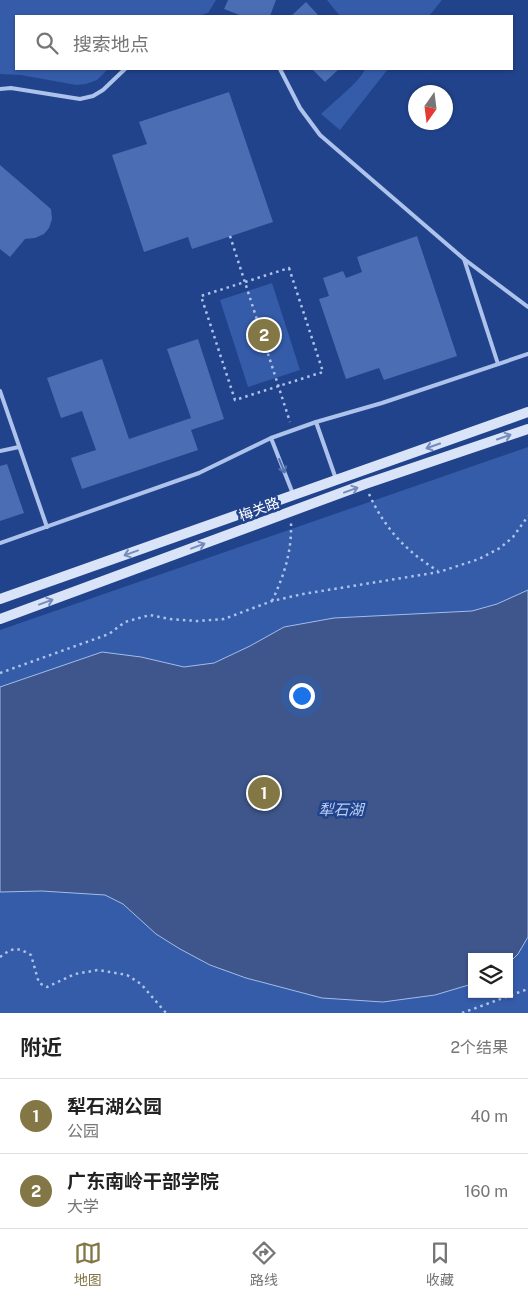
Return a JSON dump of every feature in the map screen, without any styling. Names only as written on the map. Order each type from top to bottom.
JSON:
[{"type":"street","name":"梅关路","points":[[0,599],[528,412]]},
{"type":"street","name":"梅关路","points":[[0,619],[365,484],[528,429]]},
{"type":"lane","points":[[0,89],[12,88],[80,99],[92,96],[103,90],[124,70]]},
{"type":"lane","points":[[281,70],[300,108],[320,135],[464,258],[528,307]]},
{"type":"lane","points":[[464,258],[498,364]]},
{"type":"lane","points":[[0,543],[200,473],[271,438],[292,430],[382,403],[528,354]]},
{"type":"lane","points":[[0,391],[46,527]]},
{"type":"lane","points":[[316,422],[336,479]]},
{"type":"lane","points":[[271,438],[294,495]]},
{"type":"lane","points":[[0,451],[19,447]]},
{"type":"path","points":[[230,236],[292,430]]},
{"type":"path","points":[[289,268],[323,372],[235,400],[201,296],[245,282],[289,268]]},
{"type":"path","points":[[365,484],[377,510],[392,532],[416,557],[439,572]]},
{"type":"path","points":[[272,601],[283,579],[292,539],[290,512]]},
{"type":"path","points":[[0,673],[109,634],[125,622],[150,615],[198,621],[224,619],[272,601],[303,594],[439,572],[479,559],[500,548],[513,537],[528,516]]},
{"type":"path","points":[[0,957],[9,950],[20,949],[31,955],[39,983],[47,987],[75,974],[98,970],[127,975],[140,984],[166,1013]]},
{"type":"path","points":[[462,1013],[528,989]]},
{"type":"shaded area","points":[[0,0],[216,0],[208,13],[201,15],[15,15],[15,70],[107,70],[97,80],[76,85],[21,75],[0,74]]},
{"type":"shaded area","points":[[327,0],[442,0],[430,15],[339,15]]},
{"type":"shaded area","points":[[364,70],[387,70],[340,130],[321,114],[352,86]]},
{"type":"shaded area","points":[[272,283],[300,370],[248,387],[220,300]]},
{"type":"shaded area","name":"犁石湖","points":[[528,447],[528,1013],[0,1013],[0,630]]},
{"type":"water","name":"犁石湖","points":[[528,590],[528,937],[513,959],[513,953],[468,953],[468,985],[435,995],[383,1002],[322,998],[246,978],[210,965],[156,934],[123,904],[105,895],[42,891],[0,892],[0,687],[102,652],[141,657],[184,667],[214,663],[284,627],[334,618],[472,611],[497,604]]},
{"type":"building","points":[[228,0],[276,0],[270,15],[239,15],[224,9]]},
{"type":"building","points":[[306,2],[318,15],[292,15]]},
{"type":"building","points":[[313,70],[338,70],[325,82]]},
{"type":"building","points":[[229,92],[273,222],[192,249],[188,237],[144,252],[112,155],[147,144],[139,122]]},
{"type":"building","points":[[0,165],[51,209],[52,219],[49,228],[44,234],[35,238],[25,239],[10,257],[0,249]]},
{"type":"building","points":[[417,236],[457,356],[384,380],[379,368],[346,379],[319,299],[329,296],[323,278],[343,271],[346,278],[362,272],[357,257]]},
{"type":"building","points":[[198,339],[224,419],[191,430],[198,450],[82,489],[71,458],[96,450],[82,411],[61,418],[47,378],[102,359],[129,439],[191,418],[167,349]]},
{"type":"building","points":[[7,464],[24,513],[0,521],[0,466]]},
{"type":"place","name":"广东南岭干部学院","points":[[264,335]]},
{"type":"place","name":"犁石湖公园","points":[[264,793]]}]
